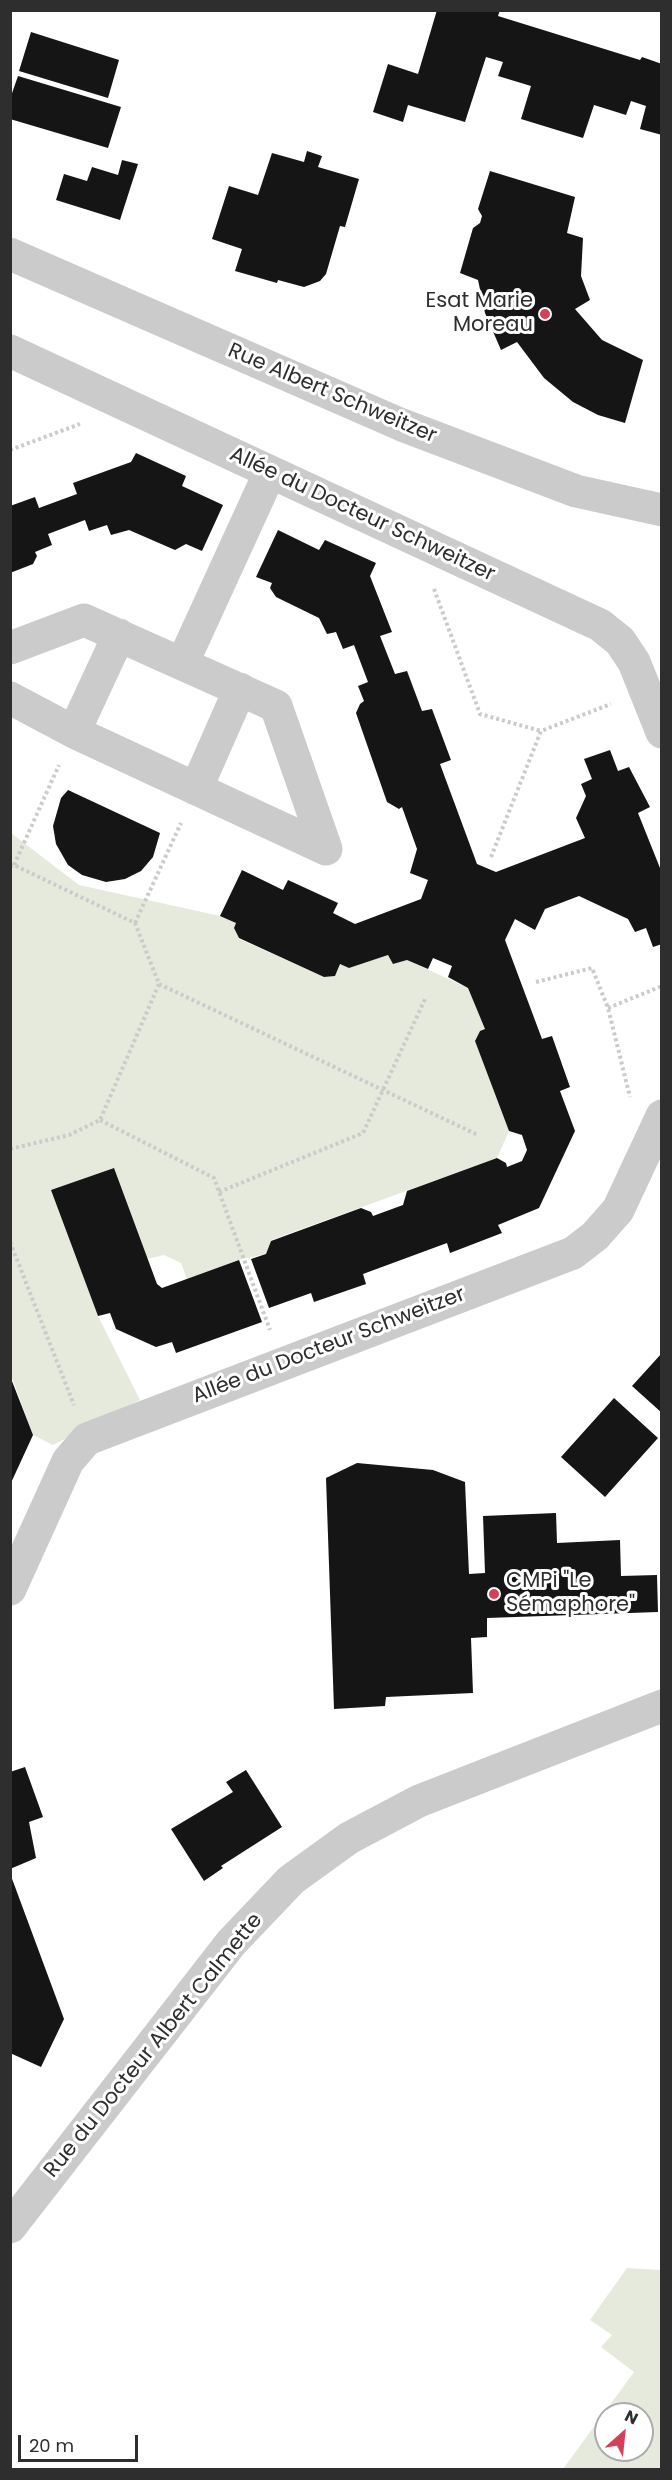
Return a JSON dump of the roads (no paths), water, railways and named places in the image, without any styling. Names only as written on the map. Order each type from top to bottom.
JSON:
[{"type":"street","name":"Rue Albert Schweitzer","points":[[10,254],[402,425],[576,491],[662,510]]},
{"type":"street","name":"Allée du Docteur Schweitzer","points":[[10,351],[600,626],[620,641],[634,662],[662,732]]},
{"type":"street","points":[[183,662],[270,471]]},
{"type":"street","points":[[10,648],[84,620],[183,662],[276,706],[326,849],[74,732],[10,698]]},
{"type":"street","points":[[74,732],[119,635]]},
{"type":"street","points":[[196,789],[240,689]]},
{"type":"street","name":"Allée du Docteur Schweitzer","points":[[10,1589],[68,1461],[87,1439],[573,1253],[595,1236],[618,1210],[662,1116]]},
{"type":"street","name":"Rue du Docteur Albert Calmette","points":[[15,2213],[231,1943],[291,1880],[349,1838],[419,1801],[662,1706]]},
{"type":"place","name":"Esat Marie Moreau","points":[[545,314]]},
{"type":"place","name":"CMPi \"Le Sémaphore\"","points":[[494,1594]]}]
